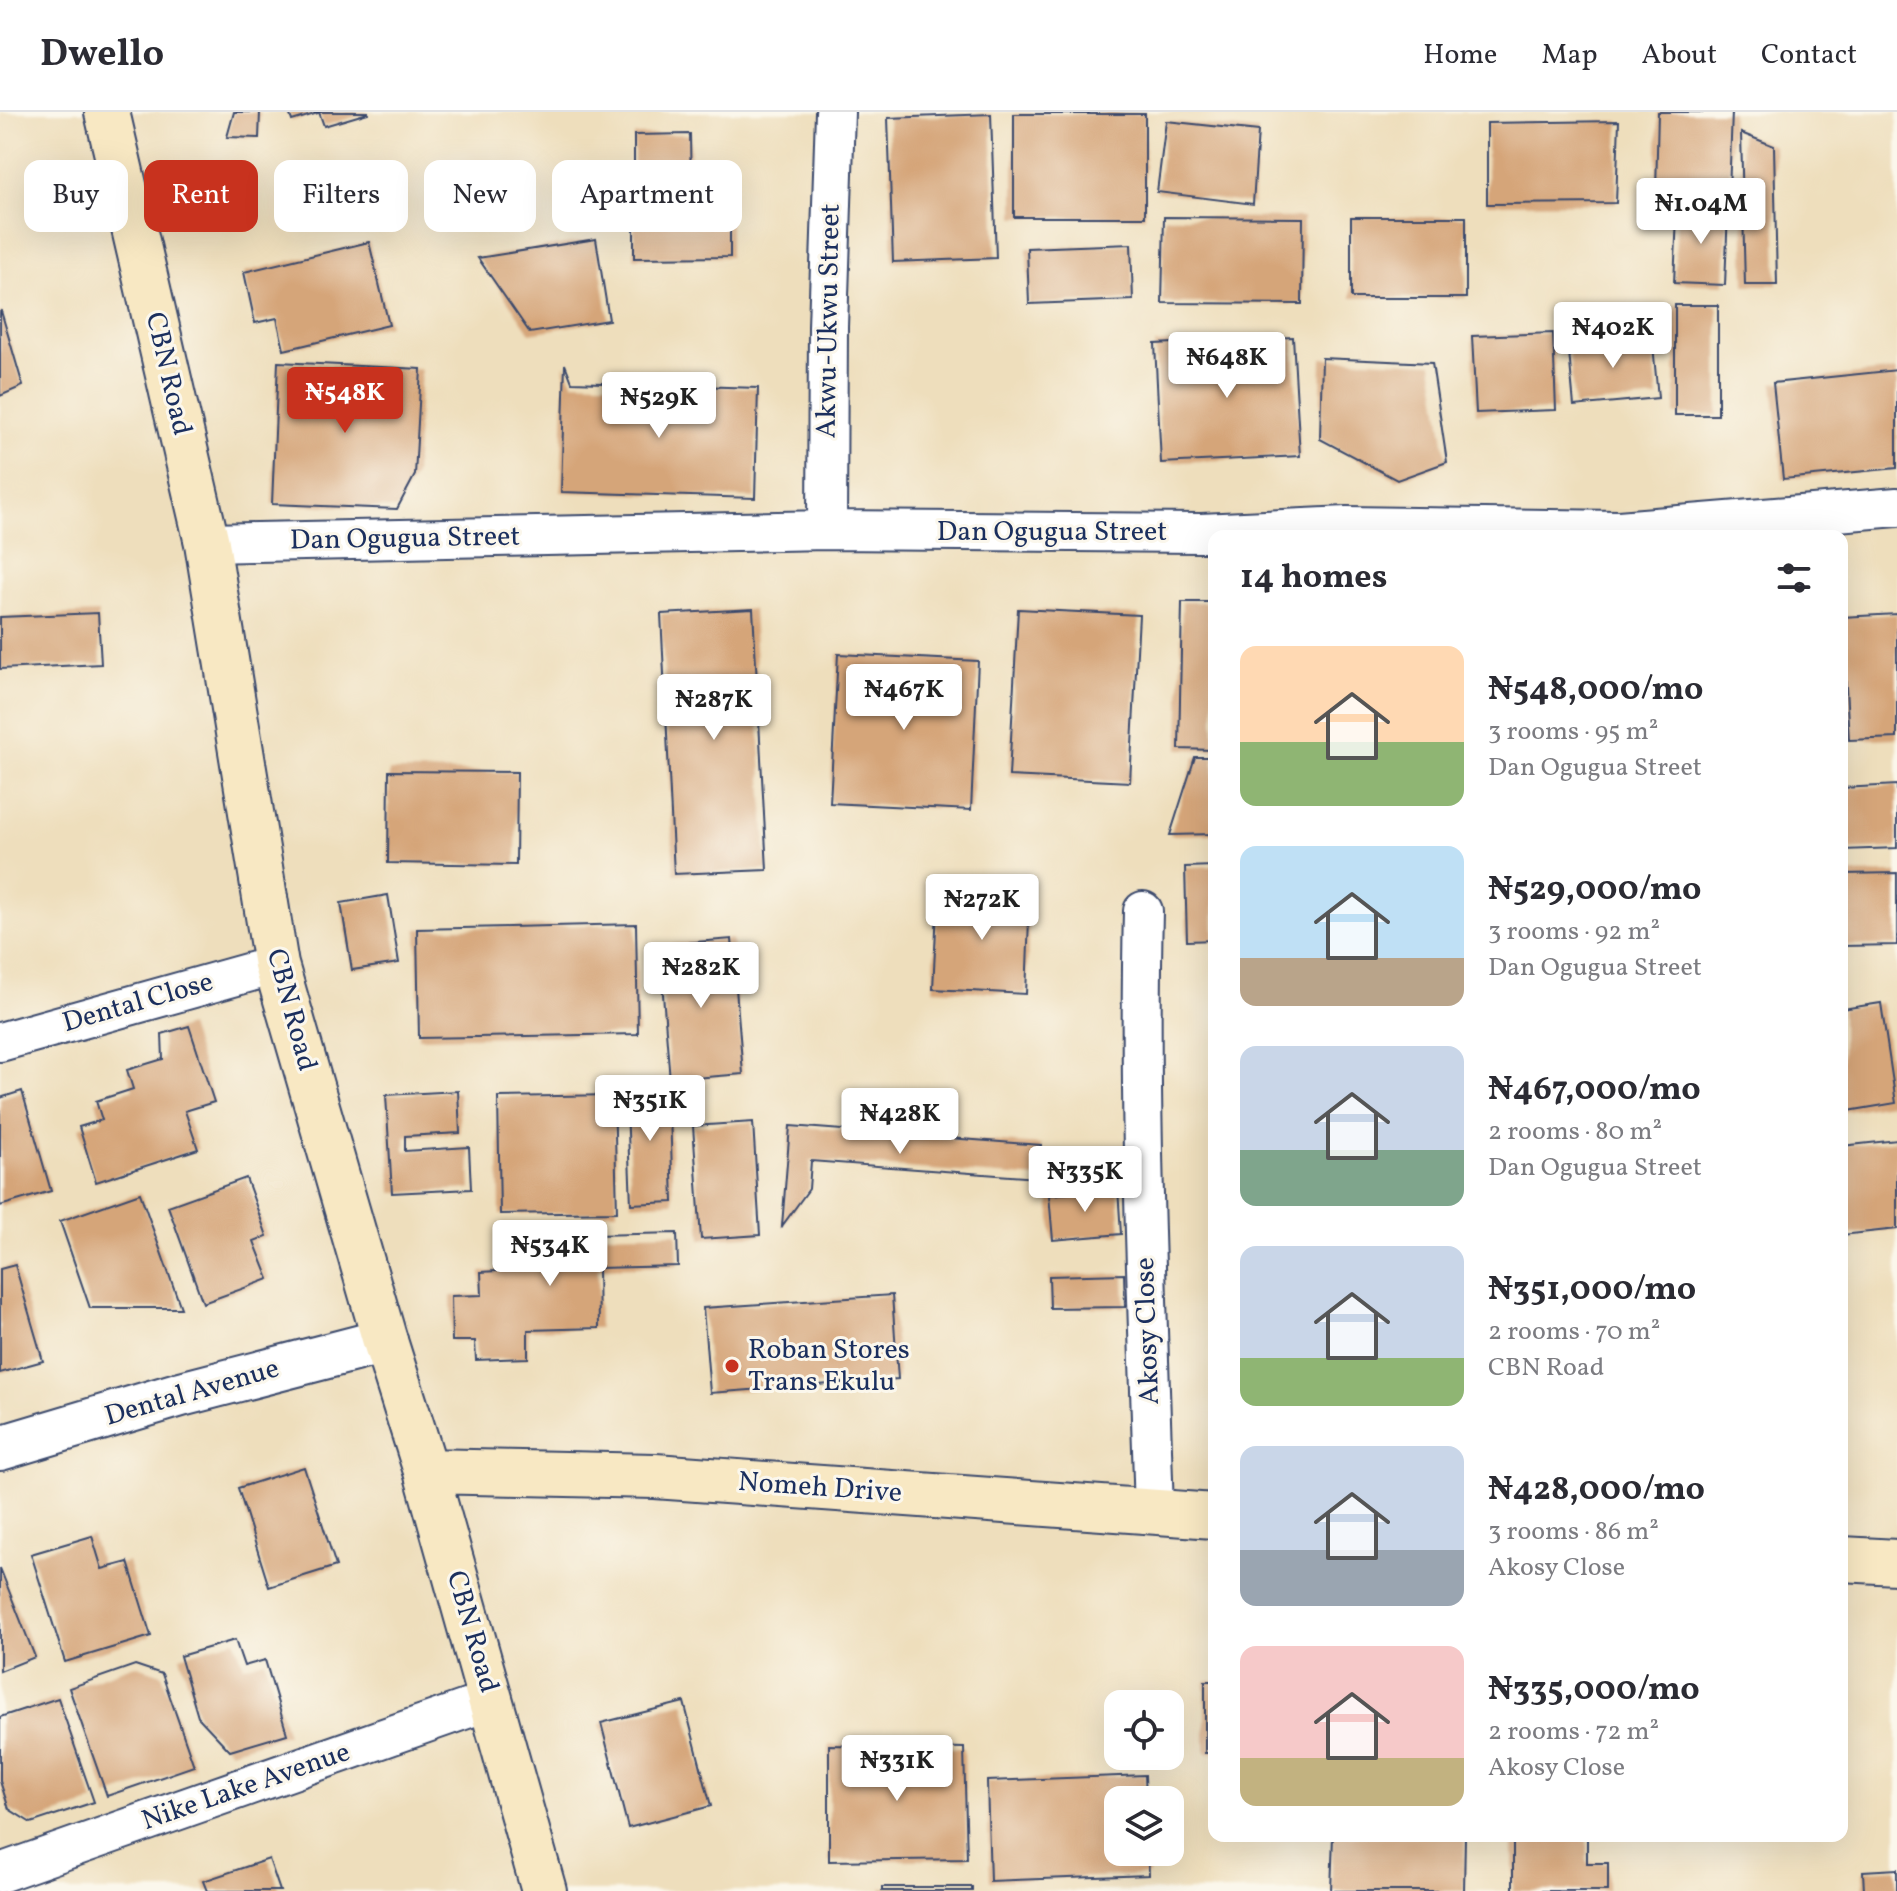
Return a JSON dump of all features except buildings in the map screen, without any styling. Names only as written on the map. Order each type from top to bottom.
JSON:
[{"type":"main road","name":"CBN Road","points":[[107,112],[207,543],[276,965],[426,1471],[544,1891]]},
{"type":"main road","name":"Nomeh Drive","points":[[426,1471],[655,1476],[1208,1516]]},
{"type":"main road","points":[[1848,1559],[1897,1562]]},
{"type":"street","name":"Akwu-Ukwu Street","points":[[827,530],[835,112]]},
{"type":"street","name":"Dan Ogugua Street","points":[[1264,530],[1347,526],[1686,530],[1897,507]]},
{"type":"street","name":"Dan Ogugua Street","points":[[207,543],[827,530],[1208,533]]},
{"type":"street","name":"Akosy Close","points":[[1143,911],[1142,1116],[1154,1512]]},
{"type":"street","name":"Dental Close","points":[[0,1042],[276,965]]},
{"type":"street","name":"Dental Avenue","points":[[0,1448],[181,1394],[385,1341]]},
{"type":"street","name":"Nike Lake Avenue","points":[[0,1873],[492,1700]]},
{"type":"place","name":"Roban Stores Trans Ekulu","points":[[732,1366]]}]
